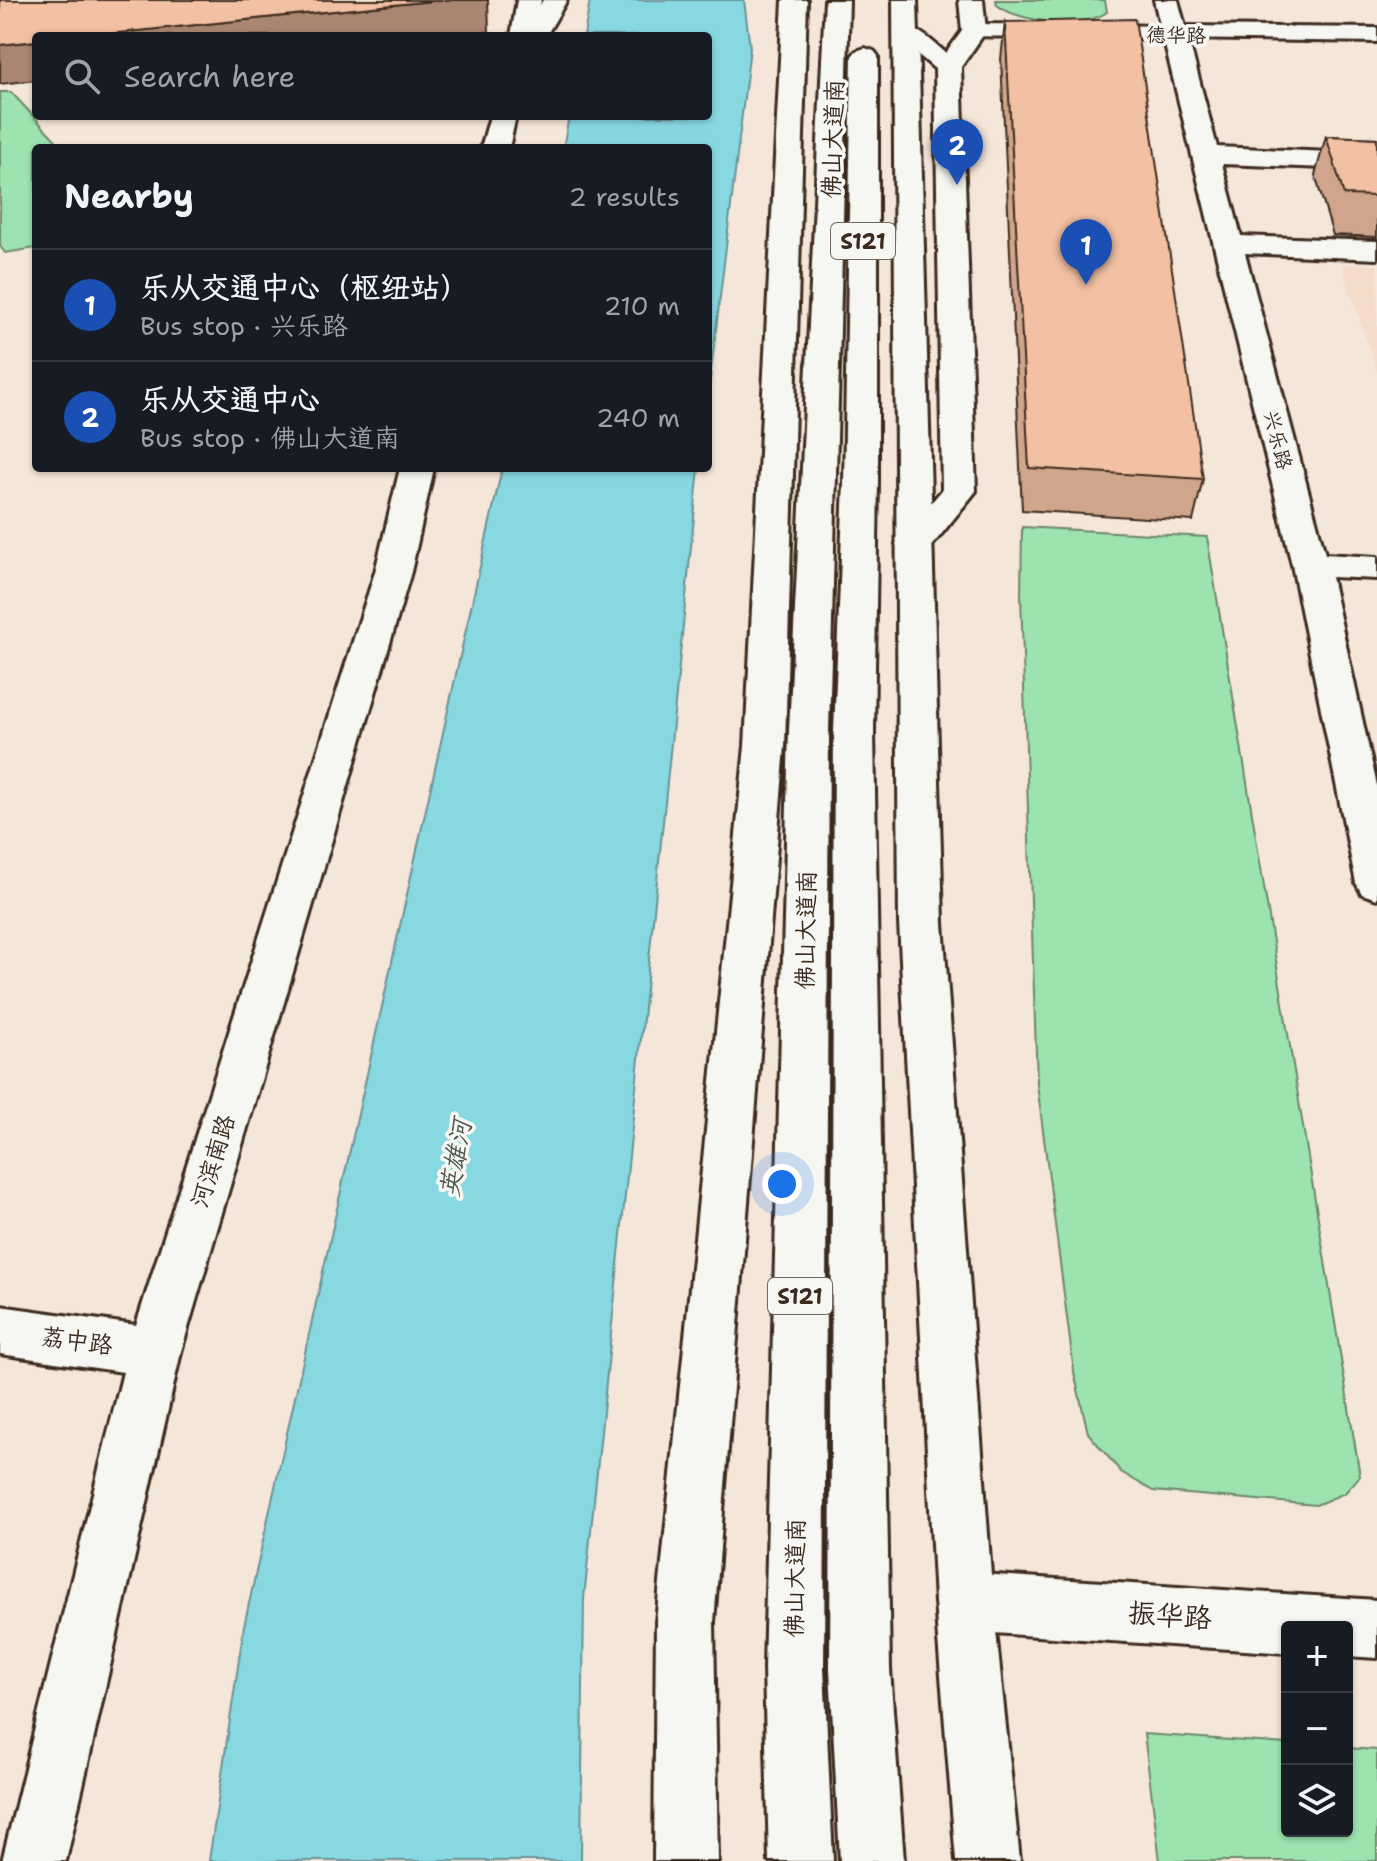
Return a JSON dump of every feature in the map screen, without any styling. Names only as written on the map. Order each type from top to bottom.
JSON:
[{"type":"main road","points":[[524,32],[529,0]]},
{"type":"main road","points":[[536,32],[555,0]]},
{"type":"main road","points":[[686,1861],[685,1622],[809,736],[795,0]]},
{"type":"main road","name":"佛山大道南","points":[[801,1861],[794,1668],[809,736],[837,0]]},
{"type":"main road","points":[[905,0],[921,923],[964,1602],[988,1861]]},
{"type":"main road","points":[[914,544],[959,491],[948,67],[974,31],[971,0]]},
{"type":"main road","name":"兴乐路","points":[[1166,0],[1310,565],[1377,883]]},
{"type":"main road","name":"佛山大道南","points":[[865,31],[858,543],[809,736],[872,1861]]},
{"type":"main road","name":"德华路","points":[[974,31],[1377,35]]},
{"type":"main road","points":[[906,34],[948,67]]},
{"type":"main road","points":[[496,144],[502,120]]},
{"type":"main road","points":[[1207,155],[1377,162]]},
{"type":"main road","points":[[1229,244],[1377,250]]},
{"type":"main road","name":"河滨南路","points":[[34,1861],[154,1352],[393,572],[416,472]]},
{"type":"main road","points":[[858,543],[921,923]]},
{"type":"main road","points":[[1310,565],[1377,568]]},
{"type":"main road","name":"荔中路","points":[[0,1330],[154,1352]]},
{"type":"main road","name":"振华路","points":[[964,1602],[1377,1629]]},
{"type":"shaded area","points":[[1342,264],[1377,265],[1377,372]]},
{"type":"green space","points":[[996,0],[1105,0],[1107,12],[1083,21],[1052,22],[1007,11],[997,5]]},
{"type":"green space","points":[[0,92],[11,92],[32,115],[32,120],[37,120],[59,144],[32,144],[32,249],[5,253],[0,246]]},
{"type":"green space","points":[[1022,527],[1207,537],[1360,1476],[1345,1493],[1316,1505],[1153,1491],[1121,1472],[1088,1433],[1074,1372],[1037,1084],[1021,596]]},
{"type":"green space","points":[[1144,1734],[1281,1744],[1281,1837],[1353,1837],[1353,1748],[1377,1750],[1377,1861],[1160,1861]]},
{"type":"water","points":[[590,0],[744,0],[750,48],[712,363],[712,144],[564,144],[568,120],[712,120],[712,32],[585,32]]},
{"type":"water","name":"英雄河","points":[[501,472],[699,472],[584,1599],[581,1861],[209,1861],[244,1626]]},
{"type":"building","points":[[0,0],[442,0],[127,32],[32,32],[32,41],[0,45]]},
{"type":"building","points":[[1135,19],[1203,479],[1029,468],[1005,22]]},
{"type":"building","points":[[1326,136],[1377,138],[1377,196],[1344,195]]},
{"type":"place","name":"乐从交通中心","points":[[957,185]]},
{"type":"place","name":"乐从交通中心（枢纽站）","points":[[1086,285]]}]
